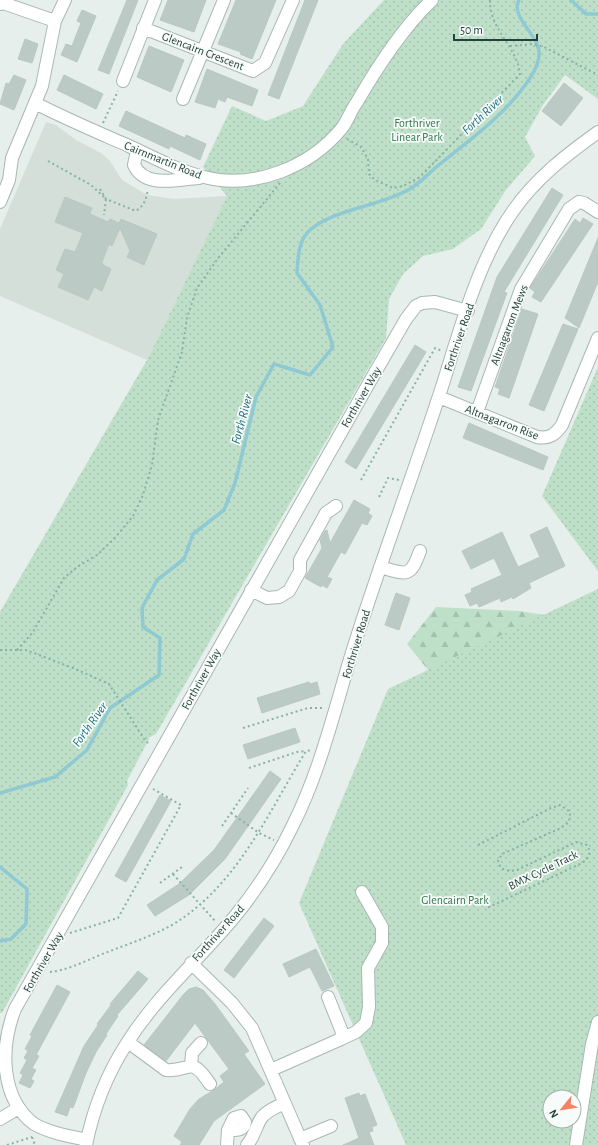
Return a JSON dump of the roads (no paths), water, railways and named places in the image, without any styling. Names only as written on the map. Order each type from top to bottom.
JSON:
[{"type":"street","points":[[0,202],[9,180],[12,158],[42,86],[55,21],[65,0]]},
{"type":"street","points":[[123,81],[155,0]]},
{"type":"street","points":[[183,99],[224,0]]},
{"type":"street","name":"Glencairn Crescent","points":[[143,28],[253,70],[266,63],[293,0]]},
{"type":"street","name":"Cairnmartin Road","points":[[35,103],[175,167],[204,177],[236,181],[281,172],[299,165],[317,152],[342,127],[357,101],[393,48],[432,0]]},
{"type":"street","points":[[0,4],[3,3],[55,21]]},
{"type":"street","name":"Forthriver Road","points":[[86,1142],[104,1090],[128,1042],[159,999],[223,929],[256,888],[291,830],[310,788],[380,567],[484,265],[494,242],[513,211],[549,170],[598,132]]},
{"type":"street","points":[[137,150],[134,165],[142,178],[154,181],[204,177]]},
{"type":"street","name":"Altnagarron Mews","points":[[477,412],[521,289],[569,209],[579,202],[584,203],[598,212]]},
{"type":"street","name":"Forthriver Way","points":[[86,1142],[48,1130],[35,1124],[17,1109],[12,1101],[1,1068],[2,1048],[13,1015],[251,590],[411,311],[416,306],[429,301],[468,311]]},
{"type":"street","name":"Altnagarron Rise","points":[[439,397],[537,437],[548,437],[558,431],[562,425],[598,338]]},
{"type":"street","points":[[251,590],[267,598],[279,597],[289,591],[300,571],[300,560],[326,513],[336,506]]},
{"type":"street","points":[[380,567],[403,573],[408,572],[412,569],[420,551]]},
{"type":"street","points":[[271,1070],[356,1032],[366,1024],[369,1007],[368,968],[382,943],[382,927],[362,892]]},
{"type":"street","points":[[191,963],[244,1015],[271,1070],[301,1142],[331,1126]]},
{"type":"street","points":[[328,997],[342,1032],[340,1039]]},
{"type":"street","points":[[576,1145],[592,1044],[598,1022]]},
{"type":"street","points":[[128,1042],[166,1070],[191,1066],[198,1068],[210,1084]]},
{"type":"street","points":[[191,1066],[192,1053],[201,1043]]},
{"type":"street","points":[[247,1145],[257,1131],[261,1118],[271,1110],[284,1103]]},
{"type":"street","points":[[0,1119],[17,1109]]},
{"type":"street","points":[[227,1145],[228,1130]]},
{"type":"waterway","name":"Forth River","points":[[0,793],[55,777],[87,750],[110,708],[159,675],[160,638],[143,627],[142,608],[157,580],[184,559],[193,534],[224,510],[235,483],[256,397],[274,364],[310,375],[333,347],[320,305],[297,273],[299,250],[303,239],[310,230],[332,217],[386,200],[410,189],[475,136],[508,106],[526,84],[536,68],[539,55],[537,44],[518,13],[517,6],[519,0]]},
{"type":"waterway","points":[[571,0],[586,14],[598,14]]},
{"type":"waterway","name":"Forth River","points":[[0,867],[27,889],[26,924],[11,939],[0,941]]},
{"type":"park label","name":"Forthriver Linear Park","points":[[417,130]]},
{"type":"park label","name":"Glencairn Park","points":[[455,900]]}]
